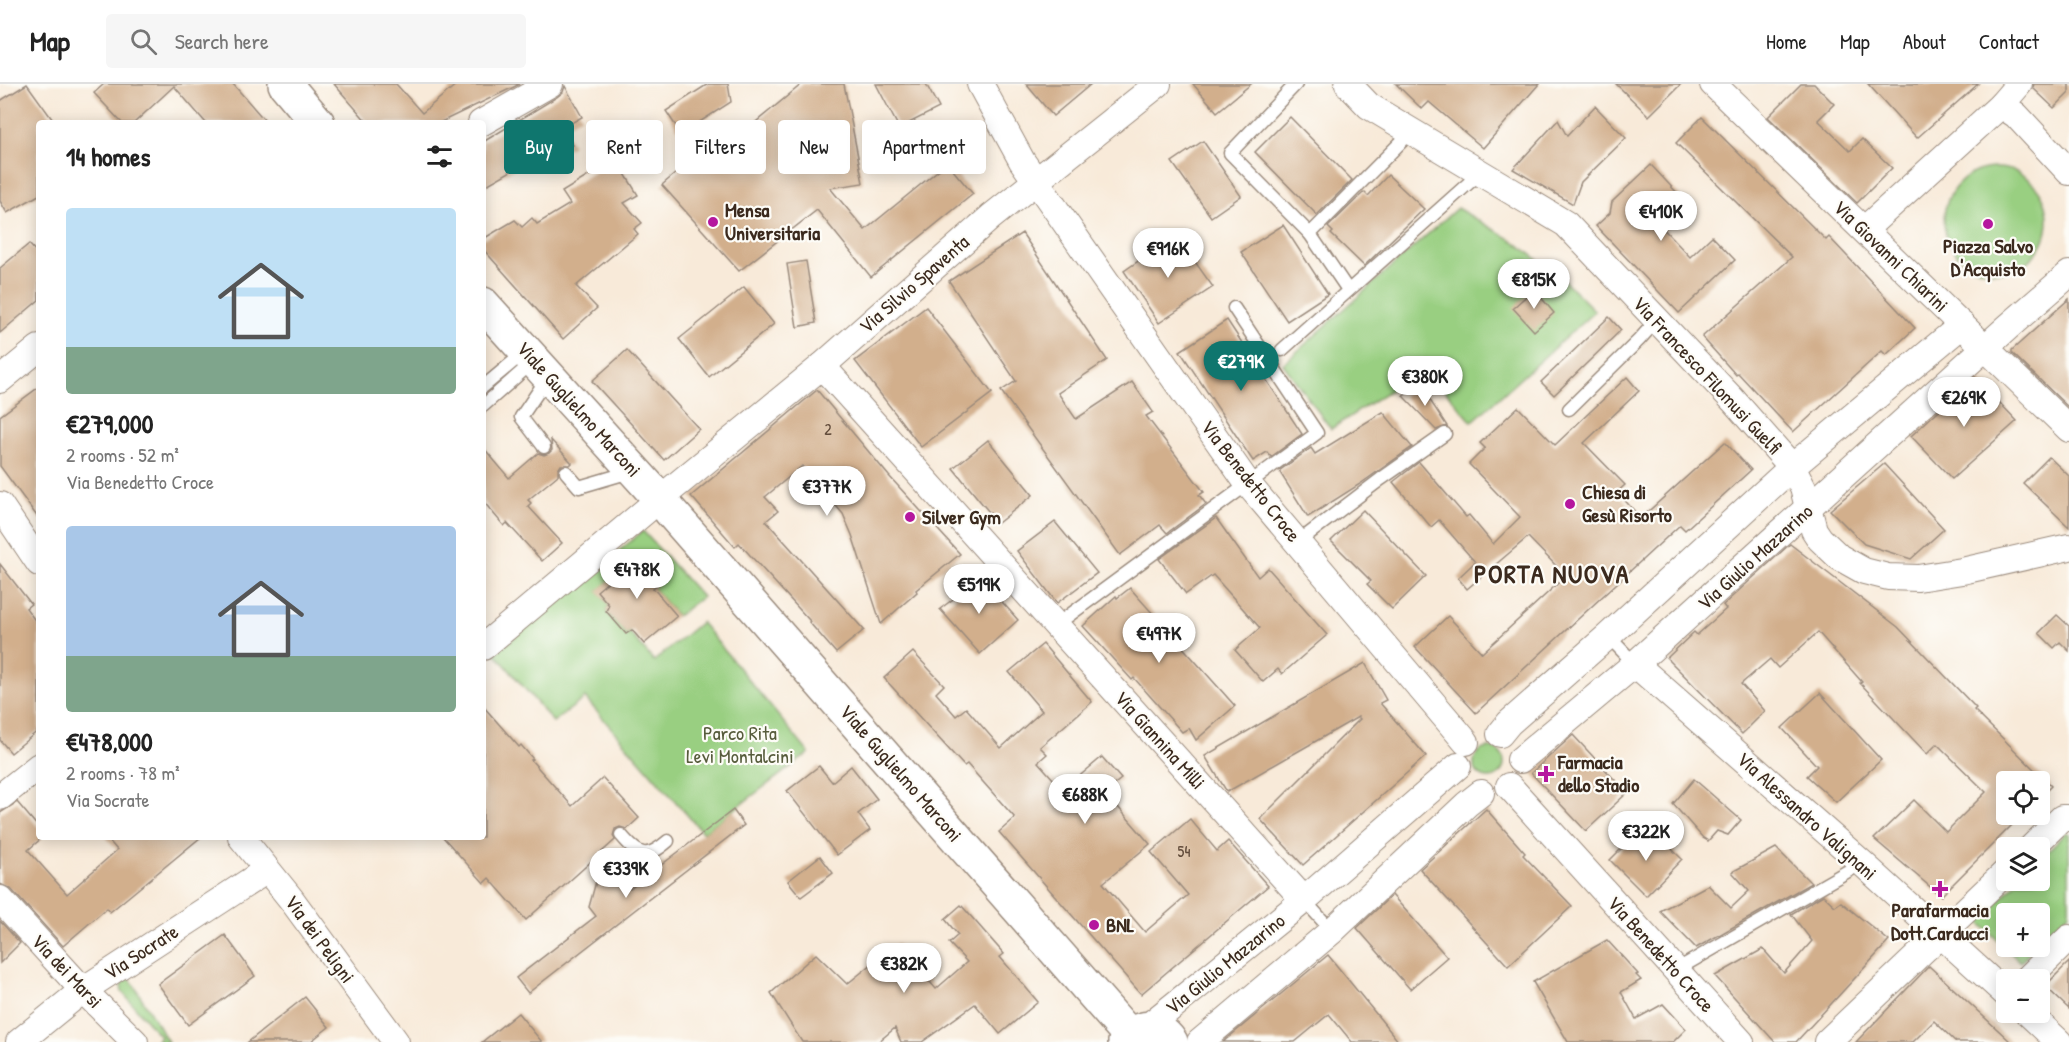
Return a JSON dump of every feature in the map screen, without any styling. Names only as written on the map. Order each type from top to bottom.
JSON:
[{"type":"main road","points":[[285,84],[315,120]]},
{"type":"main road","name":"Viale Guglielmo Marconi","points":[[486,307],[1143,1037]]},
{"type":"street","points":[[485,120],[550,84]]},
{"type":"street","name":"Via Benedetto Croce","points":[[980,84],[1016,151],[1036,181],[1248,484],[1466,742]]},
{"type":"street","name":"Via Silvio Spaventa","points":[[655,493],[822,366],[991,216],[1158,84]]},
{"type":"street","name":"Via Francesco Filomusi Guelfi","points":[[1347,84],[1369,106],[1566,224],[1733,400],[1792,467],[1803,488],[1814,530],[1839,557],[1864,571],[1888,578],[1918,578],[1962,571],[2069,547]]},
{"type":"street","name":"Via Giovanni Chiarini","points":[[1713,84],[1865,229],[1985,348],[2066,422]]},
{"type":"street","points":[[1865,229],[2001,105],[2019,84]]},
{"type":"street","points":[[2001,105],[2016,115],[2069,172]]},
{"type":"street","points":[[1985,348],[2069,274]]},
{"type":"street","name":"Via Giulio Mazzarino","points":[[1500,734],[1509,723],[1608,636],[1792,467],[1962,325]]},
{"type":"street","name":"Via Giulio Mazzarino","points":[[1520,760],[1635,664],[1985,348]]},
{"type":"street","points":[[0,380],[36,350]]},
{"type":"street","name":"Via Giannina Milli","points":[[822,366],[1304,900]]},
{"type":"street","points":[[486,644],[655,493]]},
{"type":"street","points":[[0,505],[36,559]]},
{"type":"street","name":"Via Alessandro Valignani","points":[[1635,664],[1862,863],[1996,985]]},
{"type":"street","points":[[1482,732],[1500,734],[1514,744],[1520,760],[1517,776],[1509,786],[1498,793],[1481,793],[1466,783],[1458,766],[1461,749],[1466,742],[1482,732]]},
{"type":"street","name":"Via Giulio Mazzarino","points":[[1143,1037],[1458,766]]},
{"type":"street","points":[[0,797],[36,768]]},
{"type":"street","name":"Via Benedetto Croce","points":[[1509,786],[1741,1042]]},
{"type":"street","points":[[1200,1042],[1332,931],[1481,793]]},
{"type":"street","points":[[2042,837],[2062,818],[2069,818]]},
{"type":"street","name":"Via dei Peligni","points":[[249,840],[267,870],[291,899],[396,1042]]},
{"type":"street","name":"Via Socrate","points":[[19,1042],[83,990],[267,870]]},
{"type":"street","points":[[1827,1042],[1996,882]]},
{"type":"street","name":"Via dei Marsi","points":[[0,899],[83,990],[135,1042]]},
{"type":"street","points":[[2037,969],[2069,938]]},
{"type":"street","points":[[2038,1023],[2059,1042]]},
{"type":"lane","points":[[1296,84],[1230,153],[1310,234],[1348,290]]},
{"type":"lane","points":[[1310,234],[1412,131]]},
{"type":"lane","points":[[1282,350],[1480,173]]},
{"type":"lane","points":[[1056,625],[1317,434],[1234,308]]},
{"type":"lane","points":[[1569,409],[1657,320]]},
{"type":"lane","points":[[486,386],[536,362]]},
{"type":"lane","points":[[486,404],[536,362]]},
{"type":"lane","points":[[536,362],[521,417],[544,447]]},
{"type":"lane","points":[[1298,542],[1444,434]]},
{"type":"lane","points":[[566,472],[579,487],[655,493]]},
{"type":"lane","name":"Via Alessandro Valignani","points":[[1608,636],[1635,664]]},
{"type":"lane","points":[[621,835],[634,850],[645,853],[657,850],[668,841]]},
{"type":"lane","points":[[1676,970],[1862,863]]},
{"type":"lane","name":"Via Giulio Mazzarino","points":[[1304,900],[1332,931]]},
{"type":"green space","points":[[1996,168],[2016,172],[2025,177],[2039,191],[2044,200],[2048,220],[2044,240],[2039,249],[2025,263],[2016,268],[1996,272],[1976,268],[1967,263],[1953,249],[1948,240],[1944,220],[1948,200],[1953,191],[1967,177],[1976,172]]},
{"type":"green space","points":[[1457,208],[1514,241],[1565,281],[1595,311],[1472,422],[1425,367],[1331,429],[1283,364]]},
{"type":"green space","name":"Parco Rita Levi Montalcini","points":[[643,531],[702,597],[677,616],[653,588],[665,578],[642,553],[598,591],[609,605],[606,611],[626,634],[629,632],[654,661],[701,622],[809,753],[703,833],[585,698],[553,722],[495,653]]},
{"type":"green space","points":[[1489,748],[1500,752],[1504,763],[1500,774],[1489,778],[1478,774],[1474,763],[1478,752]]},
{"type":"green space","points":[[2066,832],[2069,834],[2069,913],[2050,932],[2050,903],[1996,903],[2008,891],[2050,891],[2050,849]]},
{"type":"green space","points":[[1996,903],[1996,939],[1978,921]]},
{"type":"green space","points":[[2015,957],[2025,957],[2020,962]]},
{"type":"green space","points":[[129,977],[168,1042],[157,1040],[160,1036],[122,992],[121,985]]},
{"type":"building","points":[[27,84],[53,120],[36,120],[36,197],[7,213],[0,201],[0,101]]},
{"type":"building","points":[[104,84],[233,84],[264,120],[203,120],[174,86],[137,120],[119,120],[94,93]]},
{"type":"building","points":[[334,84],[396,84],[422,113],[457,84],[520,84],[445,120],[365,120]]},
{"type":"building","points":[[708,84],[728,84],[731,102],[703,120],[675,120],[675,125],[666,111]]},
{"type":"building","points":[[802,84],[844,84],[863,183],[830,188],[865,230],[934,174],[956,174],[973,194],[871,277],[817,210],[739,271],[662,185],[675,174],[766,174],[766,120],[758,120]]},
{"type":"building","points":[[876,84],[926,84],[939,108],[915,120],[895,120]]},
{"type":"building","points":[[1026,84],[1091,84],[1053,116]]},
{"type":"building","points":[[1193,84],[1251,84],[1217,112]]},
{"type":"building","points":[[1396,84],[1539,84],[1483,148],[1429,102],[1422,109]]},
{"type":"building","points":[[1616,84],[1681,84],[1649,116]]},
{"type":"building","points":[[1801,84],[1814,84],[1834,104],[1818,120],[1850,151],[1862,139],[1892,168],[1857,203],[1768,117]]},
{"type":"building","points":[[1868,84],[1978,84],[1917,138]]},
{"type":"building","points":[[2034,84],[2069,84],[2069,93],[2054,108],[2033,88]]},
{"type":"building","points":[[565,86],[582,117],[574,121],[519,120],[563,92]]},
{"type":"building","points":[[1595,106],[1626,138],[1581,182],[1573,204],[1513,169],[1558,120],[1567,136]]},
{"type":"building","points":[[1290,117],[1352,180],[1317,215],[1255,152]]},
{"type":"building","points":[[1702,117],[1826,240],[1829,237],[1915,328],[1886,355],[1882,351],[1793,432],[1702,337],[1792,257],[1676,143]]},
{"type":"building","points":[[504,129],[504,174],[506,174],[486,185],[486,140]]},
{"type":"building","points":[[1203,141],[1241,196],[1211,217],[1172,162]]},
{"type":"building","points":[[1651,165],[1680,196],[1655,220],[1690,257],[1712,236],[1735,260],[1679,313],[1596,226],[1610,213],[1612,202]]},
{"type":"building","points":[[591,174],[625,174],[638,195],[624,203],[642,223],[634,229],[638,234],[576,286],[597,308],[563,339],[486,252],[486,237],[515,220],[522,227],[532,218],[537,224],[570,204],[562,192]]},
{"type":"building","points":[[1388,175],[1424,209],[1364,266],[1331,234],[1333,232],[1328,227],[1364,192],[1368,196]]},
{"type":"building","points":[[1283,225],[1328,294],[1287,321],[1241,252]]},
{"type":"building","points":[[1022,233],[1107,360],[1058,393],[1076,419],[1132,382],[1153,412],[1146,416],[1204,492],[1199,495],[1206,504],[1167,533],[1160,525],[1120,555],[1001,391],[1016,381],[949,281]]},
{"type":"building","points":[[1176,235],[1213,287],[1159,323],[1124,271]]},
{"type":"building","points":[[29,244],[36,252],[36,303],[0,333],[0,268]]},
{"type":"building","points":[[806,261],[816,323],[797,327],[787,264]]},
{"type":"building","points":[[744,287],[774,324],[709,377],[679,339]]},
{"type":"building","points":[[1534,289],[1554,313],[1534,331],[1513,308]]},
{"type":"building","points":[[2069,299],[2069,408],[2012,353],[2012,350]]},
{"type":"building","points":[[926,307],[992,393],[921,447],[855,361]]},
{"type":"building","points":[[1609,317],[1621,330],[1554,395],[1541,382]]},
{"type":"building","points":[[1227,320],[1302,434],[1271,457],[1267,452],[1253,461],[1180,351]]},
{"type":"building","points":[[627,350],[699,429],[664,460],[592,381]]},
{"type":"building","points":[[1627,377],[1639,391],[1584,443],[1625,485],[1617,492],[1641,518],[1725,442],[1751,470],[1685,530],[1680,525],[1476,713],[1415,647],[1448,616],[1482,653],[1566,576],[1528,537],[1467,589],[1458,578],[1475,562],[1439,520],[1431,527],[1393,482],[1419,462],[1466,517],[1469,515],[1493,544],[1520,517],[1469,464],[1485,448],[1480,443],[1518,407],[1555,445]]},
{"type":"building","points":[[1975,377],[2017,421],[1952,479],[1911,436]]},
{"type":"building","points":[[1420,385],[1447,426],[1436,430],[1403,396]]},
{"type":"building","points":[[36,389],[36,515],[0,466],[0,416]]},
{"type":"building","points":[[817,390],[889,476],[960,554],[916,590],[917,592],[881,624],[843,514],[802,466],[765,497],[778,511],[766,521],[864,630],[836,653],[739,543],[735,547],[691,496]]},
{"type":"building","points":[[1383,412],[1412,447],[1308,517],[1279,471],[1311,448],[1315,454]]},
{"type":"building","points":[[551,440],[572,463],[561,465],[558,475],[528,500],[531,503],[528,506],[562,543],[542,561],[507,523],[504,526],[486,505],[486,451],[509,478],[538,453],[544,455],[552,450]]},
{"type":"building","points":[[988,440],[1033,495],[998,523],[953,468]]},
{"type":"building","points":[[2049,457],[2069,476],[2069,527],[2023,483]]},
{"type":"building","points":[[1884,464],[1944,529],[1911,559],[1864,544],[1830,510]]},
{"type":"building","points":[[1363,510],[1426,576],[1392,609],[1367,584],[1371,581],[1331,541]]},
{"type":"building","points":[[1216,518],[1258,577],[1268,568],[1327,635],[1282,674],[1278,669],[1263,682],[1235,650],[1260,628],[1213,575],[1186,594],[1159,559]]},
{"type":"building","points":[[1055,522],[1097,573],[1057,603],[1017,551]]},
{"type":"building","points":[[1790,544],[1898,627],[1976,708],[1974,710],[2036,771],[1996,771],[1996,825],[2012,825],[2000,837],[1996,837],[1996,841],[1941,896],[1874,839],[1914,800],[1946,832],[1986,792],[1937,744],[1927,754],[1860,683],[1862,682],[1818,632],[1778,668],[1770,659],[1741,684],[1765,711],[1742,734],[1667,658],[1694,632],[1697,635],[1726,609],[1723,605]]},
{"type":"building","points":[[642,553],[665,578],[653,588],[677,616],[644,644],[632,630],[626,634],[606,611],[609,605],[597,591]]},
{"type":"building","points":[[0,564],[31,604],[26,608],[36,622],[36,732],[11,753],[0,740]]},
{"type":"building","points":[[981,578],[1018,620],[980,654],[940,609]]},
{"type":"building","points":[[1130,588],[1235,706],[1196,740],[1189,728],[1182,732],[1083,626],[1116,596],[1117,598]]},
{"type":"building","points":[[2057,615],[2069,626],[2069,651],[2060,642],[2054,648],[2039,633]]},
{"type":"building","points":[[1043,644],[1092,702],[1040,747],[1047,754],[1038,762],[1063,790],[1102,757],[1121,779],[1105,792],[1150,844],[1103,883],[1145,932],[1188,895],[1151,852],[1190,819],[1217,851],[1228,841],[1268,886],[1141,994],[999,832],[1015,818],[967,764],[964,766],[884,678],[913,652],[944,685],[936,693],[956,716],[966,708],[1001,748],[1042,711],[1009,672]]},
{"type":"building","points":[[1365,663],[1386,700],[1380,703],[1426,756],[1303,865],[1260,819],[1360,719],[1358,717],[1227,792],[1205,756]]},
{"type":"building","points":[[1820,693],[1881,760],[1836,802],[1807,776],[1817,766],[1782,728]]},
{"type":"building","points":[[486,709],[519,747],[521,745],[533,759],[531,760],[572,806],[603,778],[639,818],[627,829],[620,827],[615,829],[613,836],[615,840],[526,920],[489,878],[484,883],[446,840],[486,840]]},
{"type":"building","points":[[1573,735],[1627,793],[1586,831],[1531,773]]},
{"type":"building","points":[[819,766],[832,782],[851,766],[877,799],[858,814],[870,830],[837,855],[787,791]]},
{"type":"building","points":[[1694,779],[1741,820],[1728,835],[1717,831],[1708,841],[1673,804]]},
{"type":"building","points":[[17,802],[36,824],[36,840],[40,840],[28,850],[67,894],[117,850],[109,840],[197,840],[110,912],[107,908],[63,946],[11,889],[0,884],[0,813]]},
{"type":"building","points":[[1486,809],[1525,853],[1523,855],[1572,906],[1508,966],[1420,869]]},
{"type":"building","points":[[733,810],[744,825],[528,993],[516,978],[596,916],[589,907],[603,856],[630,889]]},
{"type":"building","points":[[1652,830],[1682,859],[1646,896],[1610,860],[1632,838],[1638,844]]},
{"type":"building","points":[[1776,848],[1811,883],[1696,948],[1660,911],[1708,885],[1731,908],[1749,891],[1732,872]]},
{"type":"building","points":[[820,856],[833,873],[801,897],[788,881]]},
{"type":"building","points":[[1392,895],[1447,957],[1410,989],[1357,928]]},
{"type":"building","points":[[1823,895],[1835,906],[1841,902],[1889,941],[1796,1042],[1775,1042],[1715,976],[1763,949],[1784,973],[1812,941],[1791,914]]},
{"type":"building","points":[[961,905],[1004,954],[1000,957],[1038,1002],[1000,1034],[975,1004],[922,1042],[901,1042],[895,1028],[878,1042],[802,1042],[771,993],[816,954],[847,984],[897,944],[936,989],[967,962],[949,943],[958,935],[945,919]]},
{"type":"building","points":[[0,921],[20,943],[0,963]]},
{"type":"building","points":[[225,935],[255,976],[188,1025],[158,984]]},
{"type":"building","points":[[1607,940],[1641,980],[1621,992],[1636,1019],[1663,1004],[1686,1029],[1673,1042],[1568,1042],[1533,982]]},
{"type":"building","points":[[1328,955],[1399,1042],[1352,1042],[1329,1014],[1295,1042],[1223,1042]]},
{"type":"building","points":[[2069,962],[2069,1009],[2050,991],[2050,981]]},
{"type":"building","points":[[1929,966],[2011,1042],[1956,1042],[1934,1021],[1913,1042],[1856,1042]]},
{"type":"building","points":[[305,997],[329,1027],[310,1042],[248,1042]]},
{"type":"building","points":[[518,1013],[542,1042],[482,1042]]},
{"type":"place","name":"Mensa Universitaria","points":[[713,222]]},
{"type":"place","name":"Piazza Salvo D'Acquisto","points":[[1988,224]]},
{"type":"place","name":"Chiesa di Gesù Risorto","points":[[1570,504]]},
{"type":"place","name":"Silver Gym","points":[[910,517]]},
{"type":"place","name":"Farmacia dello Stadio","points":[[1546,774]]},
{"type":"place","name":"Parafarmacia Dott.Carducci","points":[[1940,889]]},
{"type":"place","name":"BNL","points":[[1094,925]]},
{"type":"district","name":"PORTA NUOVA","points":[[1552,574]]}]
